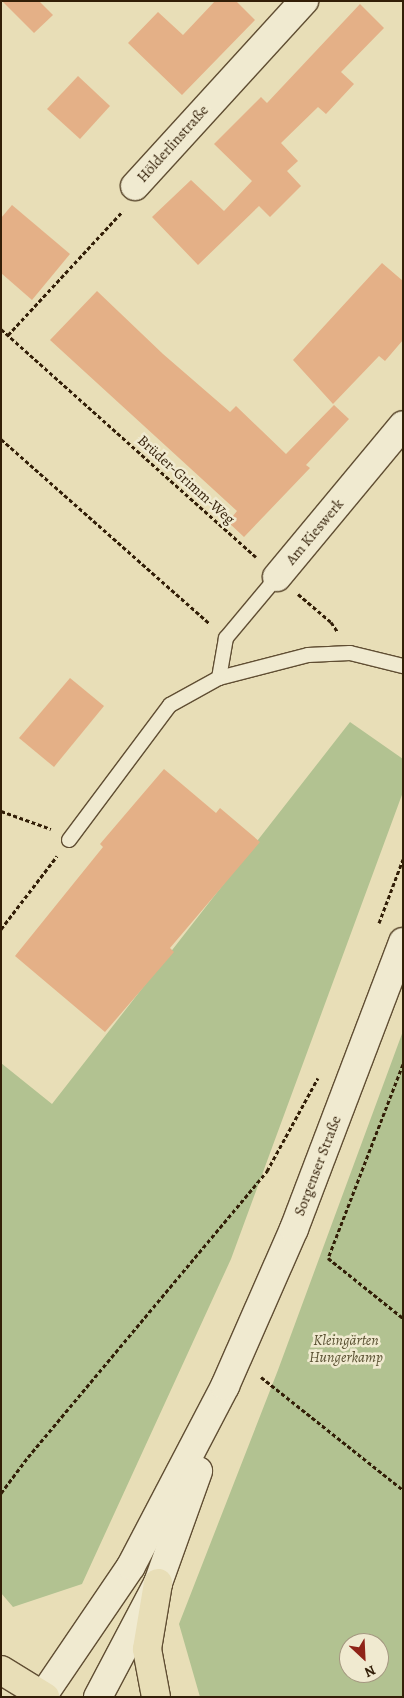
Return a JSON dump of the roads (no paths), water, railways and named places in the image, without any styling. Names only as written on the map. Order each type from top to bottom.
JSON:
[{"type":"main road","name":"Hölderlinstraße","points":[[135,186],[304,1]]},
{"type":"main road","name":"Am Kieswerk","points":[[278,577],[403,425]]},
{"type":"main road","name":"Sorgenser Straße","points":[[225,1386],[294,1229],[403,942]]},
{"type":"main road","points":[[98,1697],[158,1583],[225,1386]]},
{"type":"main road","points":[[1,1670],[43,1696],[132,1566],[225,1386]]},
{"type":"main road","points":[[156,1697],[147,1649],[158,1583]]},
{"type":"lane","name":"Am Kieswerk","points":[[219,678],[226,638],[278,577]]},
{"type":"lane","points":[[69,840],[170,705],[219,678],[308,655],[350,653],[403,666]]},
{"type":"park label","name":"Kleingärten Hungerkamp","points":[[346,1348]]}]
